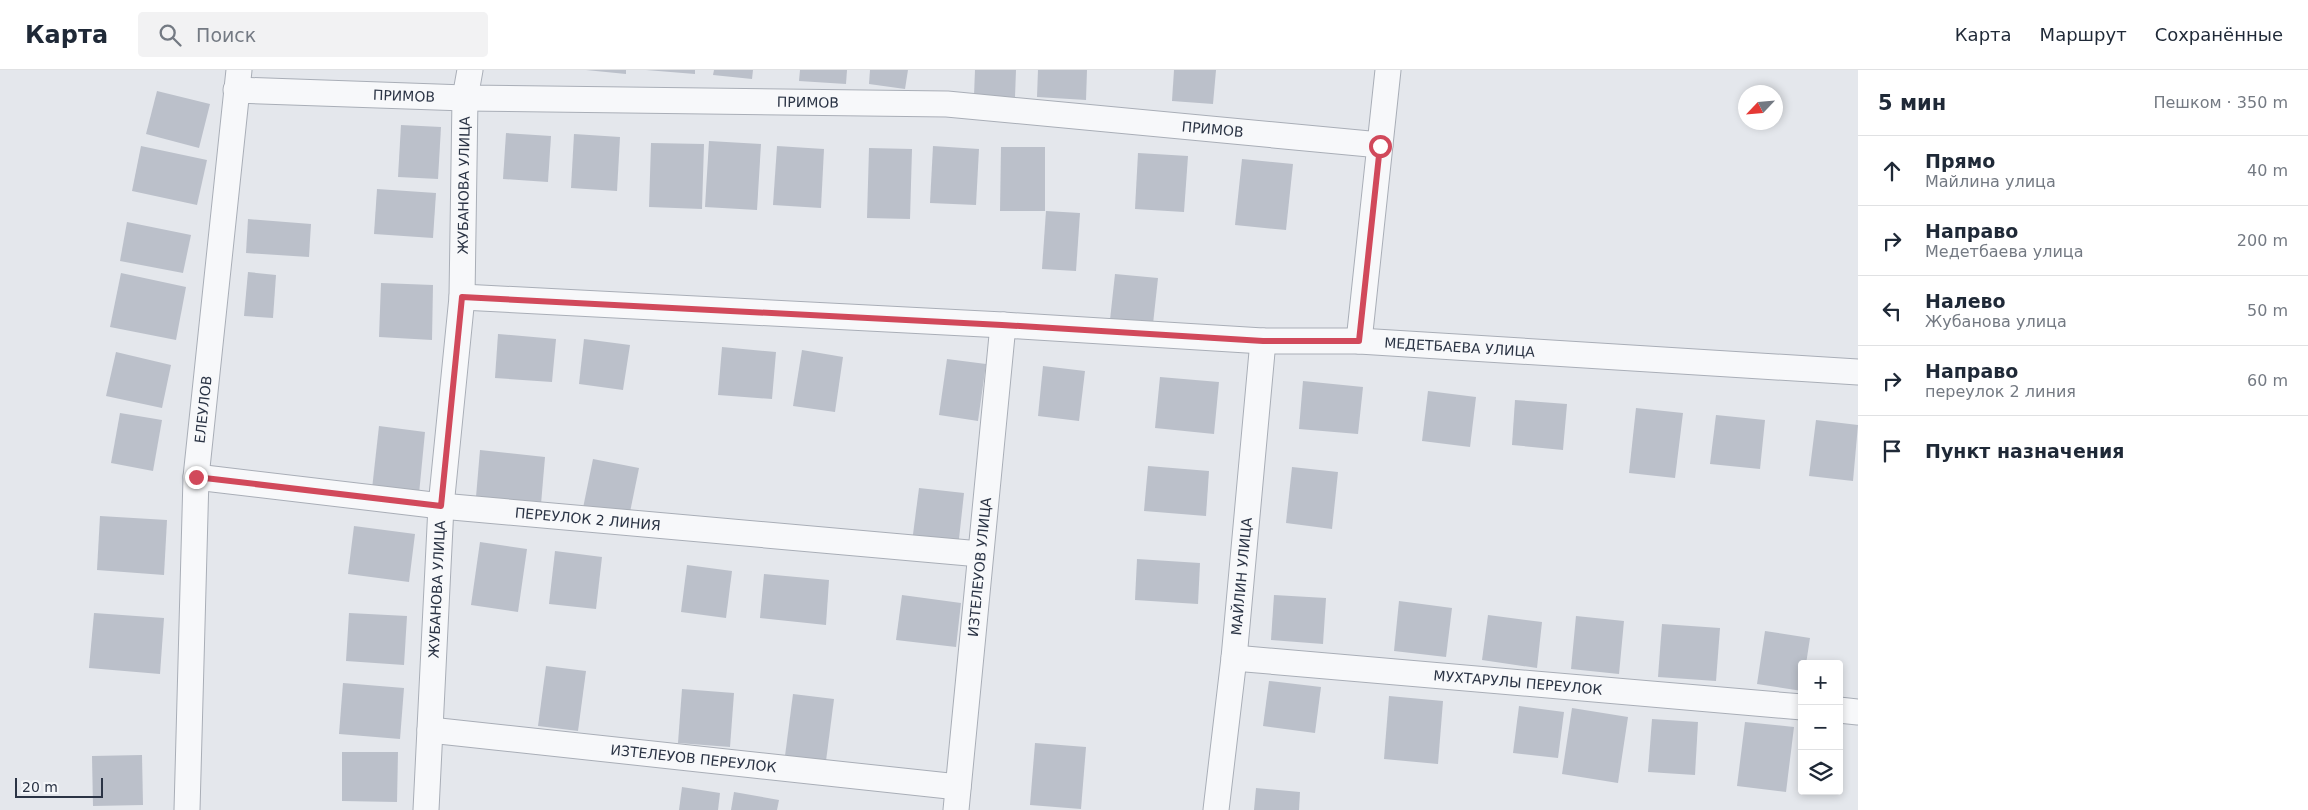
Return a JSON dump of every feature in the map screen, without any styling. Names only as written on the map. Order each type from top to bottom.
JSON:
[{"type":"street","name":"ЖУБАНОВА УЛИЦА","points":[[426,810],[441,506],[462,297],[465,98],[470,70]]},
{"type":"street","points":[[1359,341],[1388,70]]},
{"type":"street","name":"ПРИМОВ","points":[[238,80],[465,98],[947,104],[1380,146]]},
{"type":"street","name":"ЕЛЕУЛОВ","points":[[187,810],[196,477],[238,80]]},
{"type":"street","name":"МЕДЕТБАЕВА УЛИЦА","points":[[462,297],[1002,325],[1263,341],[1359,341],[1858,372]]},
{"type":"street","name":"ИЗТЕЛЕУОВ УЛИЦА","points":[[957,799],[1002,325]]},
{"type":"street","name":"МАЙЛИН УЛИЦА","points":[[1216,810],[1234,658],[1263,341]]},
{"type":"street","name":"ПЕРЕУЛОК 2 ЛИНИЯ","points":[[196,477],[441,506],[980,554]]},
{"type":"street","name":"МУХТАРУЛЫ ПЕРЕУЛОК","points":[[1234,658],[1798,707]]},
{"type":"street","points":[[1843,710],[1858,712]]},
{"type":"street","name":"ИЗТЕЛЕУОВ ПЕРЕУЛОК","points":[[430,730],[957,799]]},
{"type":"building","points":[[586,70],[626,70],[626,74]]},
{"type":"building","points":[[646,70],[695,70],[695,74]]},
{"type":"building","points":[[714,70],[753,70],[752,79],[713,75]]},
{"type":"building","points":[[800,70],[847,70],[846,84],[799,81]]},
{"type":"building","points":[[870,70],[908,70],[905,89],[869,84]]},
{"type":"building","points":[[975,70],[1016,70],[1015,97],[974,96]]},
{"type":"building","points":[[1038,70],[1087,70],[1086,100],[1037,97]]},
{"type":"building","points":[[1174,70],[1216,70],[1213,104],[1172,101]]},
{"type":"building","points":[[157,91],[210,104],[199,148],[146,134]]},
{"type":"building","points":[[401,125],[441,127],[438,179],[398,177]]},
{"type":"building","points":[[506,133],[551,136],[548,182],[503,179]]},
{"type":"building","points":[[574,134],[620,137],[617,191],[571,188]]},
{"type":"building","points":[[709,141],[761,144],[757,210],[705,207]]},
{"type":"building","points":[[651,143],[704,144],[702,209],[649,207]]},
{"type":"building","points":[[141,146],[207,160],[197,205],[132,191]]},
{"type":"building","points":[[777,146],[824,149],[821,208],[773,205]]},
{"type":"building","points":[[933,146],[979,149],[976,205],[930,203]]},
{"type":"building","points":[[1001,147],[1045,147],[1045,211],[1000,211]]},
{"type":"building","points":[[869,148],[912,149],[910,219],[867,218]]},
{"type":"building","points":[[1138,153],[1188,156],[1184,212],[1135,209]]},
{"type":"building","points":[[1242,159],[1293,164],[1286,230],[1235,225]]},
{"type":"building","points":[[377,189],[436,193],[433,238],[374,234]]},
{"type":"building","points":[[1046,211],[1080,213],[1076,271],[1042,269]]},
{"type":"building","points":[[248,219],[311,224],[309,257],[246,253]]},
{"type":"building","points":[[127,222],[191,235],[183,273],[120,261]]},
{"type":"building","points":[[248,272],[276,275],[273,318],[244,316]]},
{"type":"building","points":[[121,273],[186,287],[176,340],[110,327]]},
{"type":"building","points":[[1115,274],[1158,278],[1153,324],[1110,320]]},
{"type":"building","points":[[381,283],[433,285],[432,340],[379,337]]},
{"type":"building","points":[[498,334],[556,339],[552,382],[495,378]]},
{"type":"building","points":[[584,339],[630,345],[623,390],[579,384]]},
{"type":"building","points":[[722,347],[776,352],[772,399],[718,395]]},
{"type":"building","points":[[802,350],[843,357],[835,412],[793,406]]},
{"type":"building","points":[[116,352],[171,365],[162,408],[106,396]]},
{"type":"building","points":[[947,359],[986,364],[978,421],[939,415]]},
{"type":"building","points":[[1043,366],[1085,371],[1079,421],[1038,416]]},
{"type":"building","points":[[1160,377],[1219,382],[1214,434],[1155,428]]},
{"type":"building","points":[[1303,381],[1363,387],[1358,434],[1299,429]]},
{"type":"building","points":[[1428,391],[1476,397],[1470,447],[1422,441]]},
{"type":"building","points":[[1515,400],[1567,404],[1563,450],[1512,445]]},
{"type":"building","points":[[1636,408],[1683,413],[1675,478],[1629,473]]},
{"type":"building","points":[[120,413],[162,420],[153,471],[111,463]]},
{"type":"building","points":[[1716,415],[1765,420],[1760,469],[1710,464]]},
{"type":"building","points":[[1816,420],[1858,425],[1853,481],[1809,476]]},
{"type":"building","points":[[379,426],[425,432],[419,494],[372,489]]},
{"type":"building","points":[[480,450],[545,457],[541,504],[476,497]]},
{"type":"building","points":[[593,459],[639,468],[629,517],[583,508]]},
{"type":"building","points":[[1148,466],[1209,471],[1206,516],[1144,511]]},
{"type":"building","points":[[1292,467],[1338,472],[1332,529],[1286,523]]},
{"type":"building","points":[[919,488],[964,493],[958,548],[912,542]]},
{"type":"building","points":[[100,516],[167,520],[164,575],[97,570]]},
{"type":"building","points":[[354,526],[415,534],[409,582],[348,574]]},
{"type":"building","points":[[480,542],[527,549],[518,612],[471,605]]},
{"type":"building","points":[[555,551],[602,557],[596,609],[549,604]]},
{"type":"building","points":[[1137,559],[1200,563],[1198,604],[1135,600]]},
{"type":"building","points":[[687,565],[732,571],[726,618],[681,612]]},
{"type":"building","points":[[764,574],[829,580],[826,625],[760,618]]},
{"type":"building","points":[[902,595],[961,603],[956,647],[896,640]]},
{"type":"building","points":[[1274,595],[1326,598],[1323,644],[1271,640]]},
{"type":"building","points":[[1399,601],[1452,608],[1446,657],[1394,651]]},
{"type":"building","points":[[94,613],[164,618],[160,674],[89,668]]},
{"type":"building","points":[[349,613],[407,616],[404,665],[346,661]]},
{"type":"building","points":[[1488,615],[1542,622],[1537,668],[1482,660]]},
{"type":"building","points":[[1576,616],[1624,621],[1619,674],[1571,669]]},
{"type":"building","points":[[1662,624],[1720,628],[1716,681],[1658,677]]},
{"type":"building","points":[[1765,631],[1810,638],[1807,660],[1798,660],[1798,690],[1757,684]]},
{"type":"building","points":[[546,666],[586,671],[578,731],[538,726]]},
{"type":"building","points":[[1269,681],[1321,687],[1315,733],[1263,726]]},
{"type":"building","points":[[343,683],[404,688],[400,739],[339,734]]},
{"type":"building","points":[[682,689],[734,693],[730,747],[678,743]]},
{"type":"building","points":[[793,694],[834,699],[826,761],[785,756]]},
{"type":"building","points":[[1389,696],[1443,701],[1438,764],[1384,759]]},
{"type":"building","points":[[1519,706],[1564,712],[1558,758],[1513,753]]},
{"type":"building","points":[[1572,708],[1628,717],[1618,783],[1562,774]]},
{"type":"building","points":[[1652,719],[1698,722],[1695,775],[1648,772]]},
{"type":"building","points":[[1745,722],[1794,727],[1786,792],[1737,786]]},
{"type":"building","points":[[1035,743],[1086,747],[1081,809],[1030,805]]},
{"type":"building","points":[[342,752],[398,752],[397,802],[342,801]]},
{"type":"building","points":[[142,755],[143,805],[93,806],[92,756]]},
{"type":"building","points":[[682,787],[720,793],[718,810],[679,810]]},
{"type":"building","points":[[1256,788],[1300,792],[1299,810],[1254,810]]},
{"type":"building","points":[[734,792],[779,800],[777,810],[731,810]]},
{"type":"route","points":[[196,477],[441,506],[462,297],[1002,325],[1263,341],[1359,341],[1380,146]]}]
